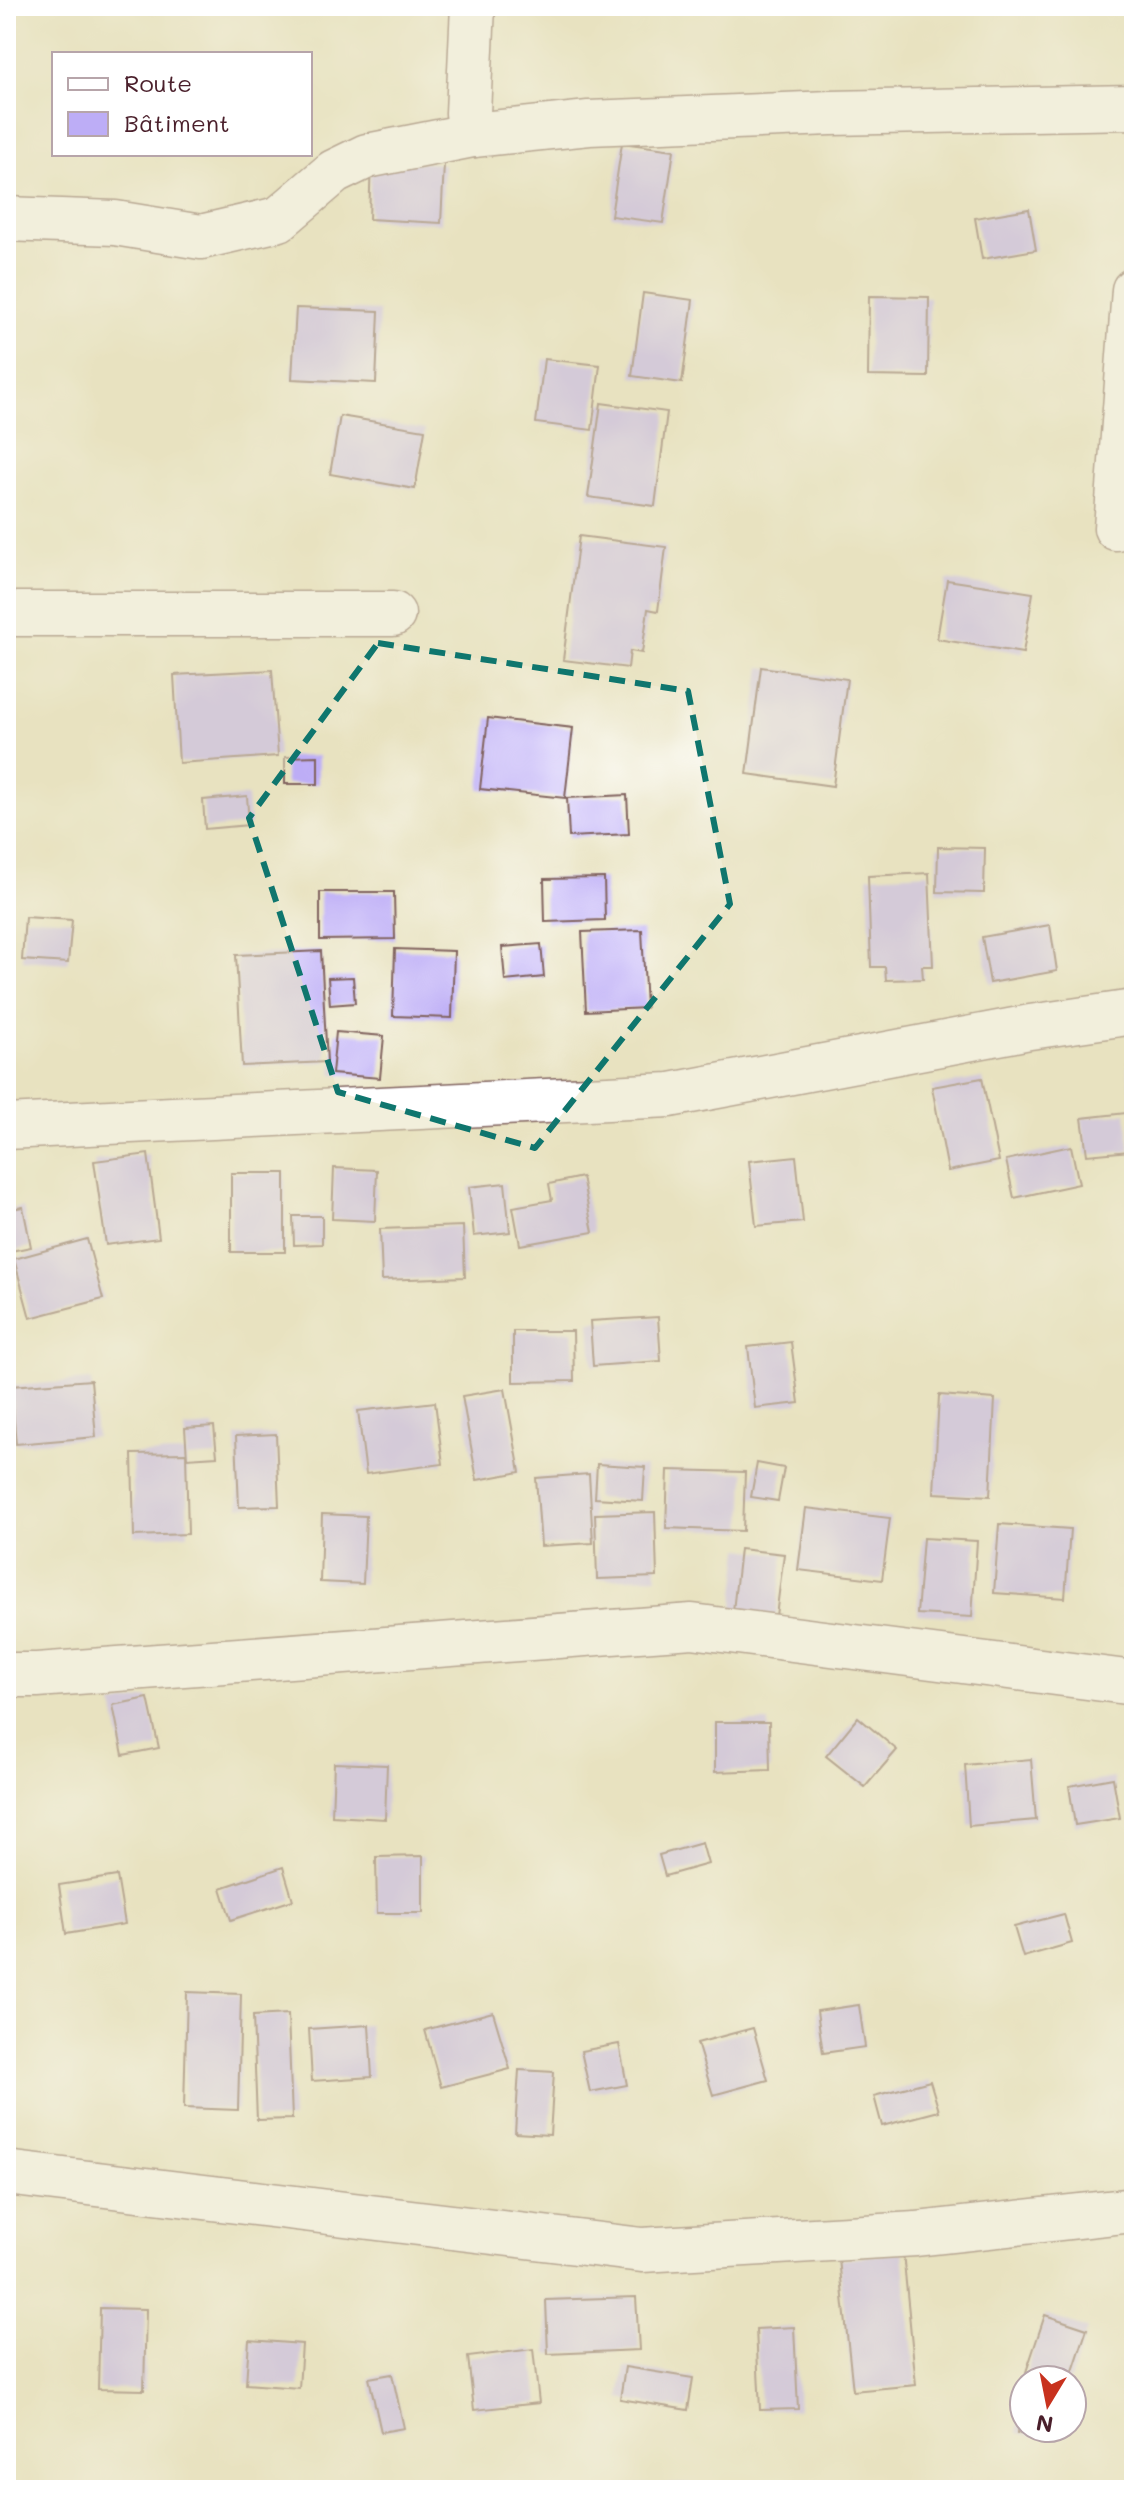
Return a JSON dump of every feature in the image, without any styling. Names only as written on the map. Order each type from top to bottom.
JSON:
[{"type":"street","points":[[473,6],[468,113],[473,135]]},
{"type":"street","points":[[6,219],[115,223],[201,237],[279,219],[334,172],[367,156],[473,135],[589,123],[1134,107]]},
{"type":"street","points":[[1116,528],[1134,290]]},
{"type":"street","points":[[6,614],[393,614]]},
{"type":"street","points":[[6,1127],[670,1095],[1030,1027],[1134,1012]]},
{"type":"street","points":[[6,1675],[692,1626],[1134,1683]]},
{"type":"street","points":[[6,2173],[642,2250],[916,2234],[1134,2210]]},
{"type":"highlighted area","points":[[378,643],[688,691],[730,904],[535,1148],[338,1092],[249,818]]},
{"type":"building","points":[[622,143],[674,150],[663,223],[611,216]]},
{"type":"building","points":[[371,160],[444,164],[441,223],[369,219]]},
{"type":"building","points":[[1029,209],[1036,250],[982,259],[975,218]]},
{"type":"building","points":[[643,293],[693,300],[682,383],[632,376]]},
{"type":"building","points":[[869,296],[929,297],[928,377],[868,376]]},
{"type":"building","points":[[296,308],[379,311],[376,383],[292,379]]},
{"type":"building","points":[[544,359],[600,365],[592,430],[536,423]]},
{"type":"building","points":[[601,403],[667,412],[655,506],[588,497]]},
{"type":"building","points":[[340,416],[425,430],[415,489],[330,474]]},
{"type":"building","points":[[579,536],[666,547],[658,611],[648,609],[642,653],[630,651],[628,668],[563,660]]},
{"type":"building","points":[[947,580],[1033,593],[1023,653],[937,639]]},
{"type":"building","points":[[761,667],[847,679],[833,786],[747,774]]},
{"type":"building","points":[[272,670],[278,756],[179,763],[174,675]]},
{"type":"building","points":[[488,718],[573,728],[565,798],[480,789]]},
{"type":"building","points":[[318,756],[318,784],[285,784],[285,757]]},
{"type":"building","points":[[627,795],[629,834],[569,837],[567,798]]},
{"type":"building","points":[[247,796],[249,825],[205,829],[203,800]]},
{"type":"building","points":[[938,847],[985,848],[984,893],[937,892]]},
{"type":"building","points":[[929,873],[933,966],[922,966],[923,979],[886,980],[885,967],[871,967],[868,876]]},
{"type":"building","points":[[604,878],[605,920],[545,922],[544,879]]},
{"type":"building","points":[[320,892],[394,892],[395,939],[320,940]]},
{"type":"building","points":[[25,917],[72,920],[68,963],[22,960]]},
{"type":"building","points":[[1050,925],[1057,971],[990,983],[982,937]]},
{"type":"building","points":[[642,930],[646,1008],[586,1011],[582,932]]},
{"type":"building","points":[[541,944],[544,977],[505,981],[502,947]]},
{"type":"building","points":[[395,949],[454,951],[452,1018],[393,1016]]},
{"type":"building","points":[[321,951],[327,1062],[242,1066],[236,955]]},
{"type":"building","points":[[353,977],[355,1003],[330,1005],[328,978]]},
{"type":"building","points":[[336,1032],[384,1036],[380,1078],[332,1074]]},
{"type":"building","points":[[1134,1066],[1134,1098],[1132,1098],[1127,1067]]},
{"type":"building","points":[[982,1078],[999,1161],[948,1171],[932,1087]]},
{"type":"building","points":[[1126,1113],[1130,1151],[1087,1155],[1082,1118]]},
{"type":"building","points":[[1071,1146],[1079,1184],[1014,1198],[1006,1160]]},
{"type":"building","points":[[148,1154],[159,1238],[106,1245],[94,1161]]},
{"type":"building","points":[[796,1156],[803,1222],[756,1226],[749,1161]]},
{"type":"building","points":[[334,1168],[377,1170],[375,1221],[332,1219]]},
{"type":"building","points":[[231,1173],[285,1173],[285,1252],[231,1252]]},
{"type":"building","points":[[582,1177],[593,1232],[520,1245],[513,1207],[552,1200],[549,1184]]},
{"type":"building","points":[[505,1183],[510,1232],[474,1236],[469,1187]]},
{"type":"building","points":[[23,1207],[31,1247],[6,1252],[6,1210]]},
{"type":"building","points":[[293,1216],[322,1216],[322,1244],[294,1245]]},
{"type":"building","points":[[463,1226],[465,1277],[382,1280],[380,1229]]},
{"type":"building","points":[[87,1239],[103,1299],[30,1318],[14,1259]]},
{"type":"building","points":[[1134,1275],[1134,1337],[1132,1337],[1127,1276]]},
{"type":"building","points":[[658,1317],[661,1361],[593,1366],[590,1321]]},
{"type":"building","points":[[513,1331],[573,1331],[574,1381],[513,1382]]},
{"type":"building","points":[[791,1342],[799,1403],[755,1408],[748,1347]]},
{"type":"building","points":[[91,1380],[96,1437],[16,1444],[11,1386]]},
{"type":"building","points":[[505,1389],[520,1472],[477,1480],[462,1396]]},
{"type":"building","points":[[939,1395],[995,1399],[990,1496],[934,1493]]},
{"type":"building","points":[[435,1402],[443,1464],[366,1474],[358,1411]]},
{"type":"building","points":[[214,1426],[217,1456],[187,1458],[185,1428]]},
{"type":"building","points":[[276,1434],[279,1506],[239,1507],[236,1436]]},
{"type":"building","points":[[186,1453],[188,1534],[134,1536],[132,1454]]},
{"type":"building","points":[[757,1463],[784,1468],[778,1501],[751,1497]]},
{"type":"building","points":[[597,1464],[645,1467],[643,1501],[595,1498]]},
{"type":"building","points":[[668,1470],[745,1472],[743,1531],[666,1528]]},
{"type":"building","points":[[589,1474],[593,1543],[541,1546],[536,1478]]},
{"type":"building","points":[[806,1508],[890,1518],[882,1580],[798,1570]]},
{"type":"building","points":[[655,1512],[657,1577],[597,1579],[595,1514]]},
{"type":"building","points":[[322,1514],[366,1516],[363,1584],[320,1582]]},
{"type":"building","points":[[999,1524],[1070,1529],[1065,1598],[994,1593]]},
{"type":"building","points":[[923,1538],[977,1541],[972,1617],[917,1614]]},
{"type":"building","points":[[740,1549],[784,1554],[776,1616],[733,1611]]},
{"type":"building","points":[[148,1698],[159,1748],[123,1755],[113,1705]]},
{"type":"building","points":[[858,1717],[897,1750],[865,1787],[826,1756]]},
{"type":"building","points":[[715,1722],[769,1722],[770,1770],[715,1772]]},
{"type":"building","points":[[1031,1759],[1036,1820],[969,1826],[965,1765]]},
{"type":"building","points":[[334,1763],[387,1765],[385,1819],[332,1816]]},
{"type":"building","points":[[1113,1778],[1120,1818],[1075,1825],[1069,1786]]},
{"type":"building","points":[[702,1843],[708,1864],[665,1876],[659,1855]]},
{"type":"building","points":[[423,1856],[423,1913],[377,1913],[376,1857]]},
{"type":"building","points":[[283,1867],[293,1900],[231,1920],[221,1888]]},
{"type":"building","points":[[117,1876],[125,1924],[66,1934],[59,1885]]},
{"type":"building","points":[[1064,1914],[1072,1943],[1023,1957],[1014,1927]]},
{"type":"building","points":[[187,1992],[241,1994],[238,2110],[184,2108]]},
{"type":"building","points":[[859,2005],[865,2047],[823,2053],[817,2011]]},
{"type":"building","points":[[493,2012],[510,2069],[441,2087],[425,2030]]},
{"type":"building","points":[[288,2014],[292,2119],[257,2120],[253,2016]]},
{"type":"building","points":[[369,2025],[372,2077],[312,2081],[309,2029]]},
{"type":"building","points":[[753,2028],[768,2080],[713,2095],[697,2043]]},
{"type":"building","points":[[619,2044],[627,2085],[590,2092],[581,2051]]},
{"type":"building","points":[[519,2070],[554,2072],[550,2135],[515,2133]]},
{"type":"building","points":[[930,2081],[939,2111],[882,2126],[874,2096]]},
{"type":"building","points":[[903,2252],[916,2385],[853,2391],[839,2259]]},
{"type":"building","points":[[636,2297],[639,2350],[548,2354],[546,2300]]},
{"type":"building","points":[[100,2308],[146,2309],[144,2390],[98,2389]]},
{"type":"building","points":[[1045,2315],[1087,2329],[1075,2364],[1029,2364]]},
{"type":"building","points":[[794,2327],[798,2409],[760,2410],[756,2329]]},
{"type":"building","points":[[249,2340],[302,2344],[299,2388],[246,2384]]},
{"type":"building","points":[[533,2349],[539,2403],[474,2410],[468,2357]]},
{"type":"building","points":[[625,2367],[693,2378],[688,2410],[620,2399]]},
{"type":"building","points":[[392,2374],[404,2428],[381,2432],[369,2378]]},
{"type":"building","points":[[692,2484],[692,2490],[628,2490],[628,2485]]},
{"type":"building","points":[[738,2484],[832,2487],[832,2490],[738,2490]]}]
